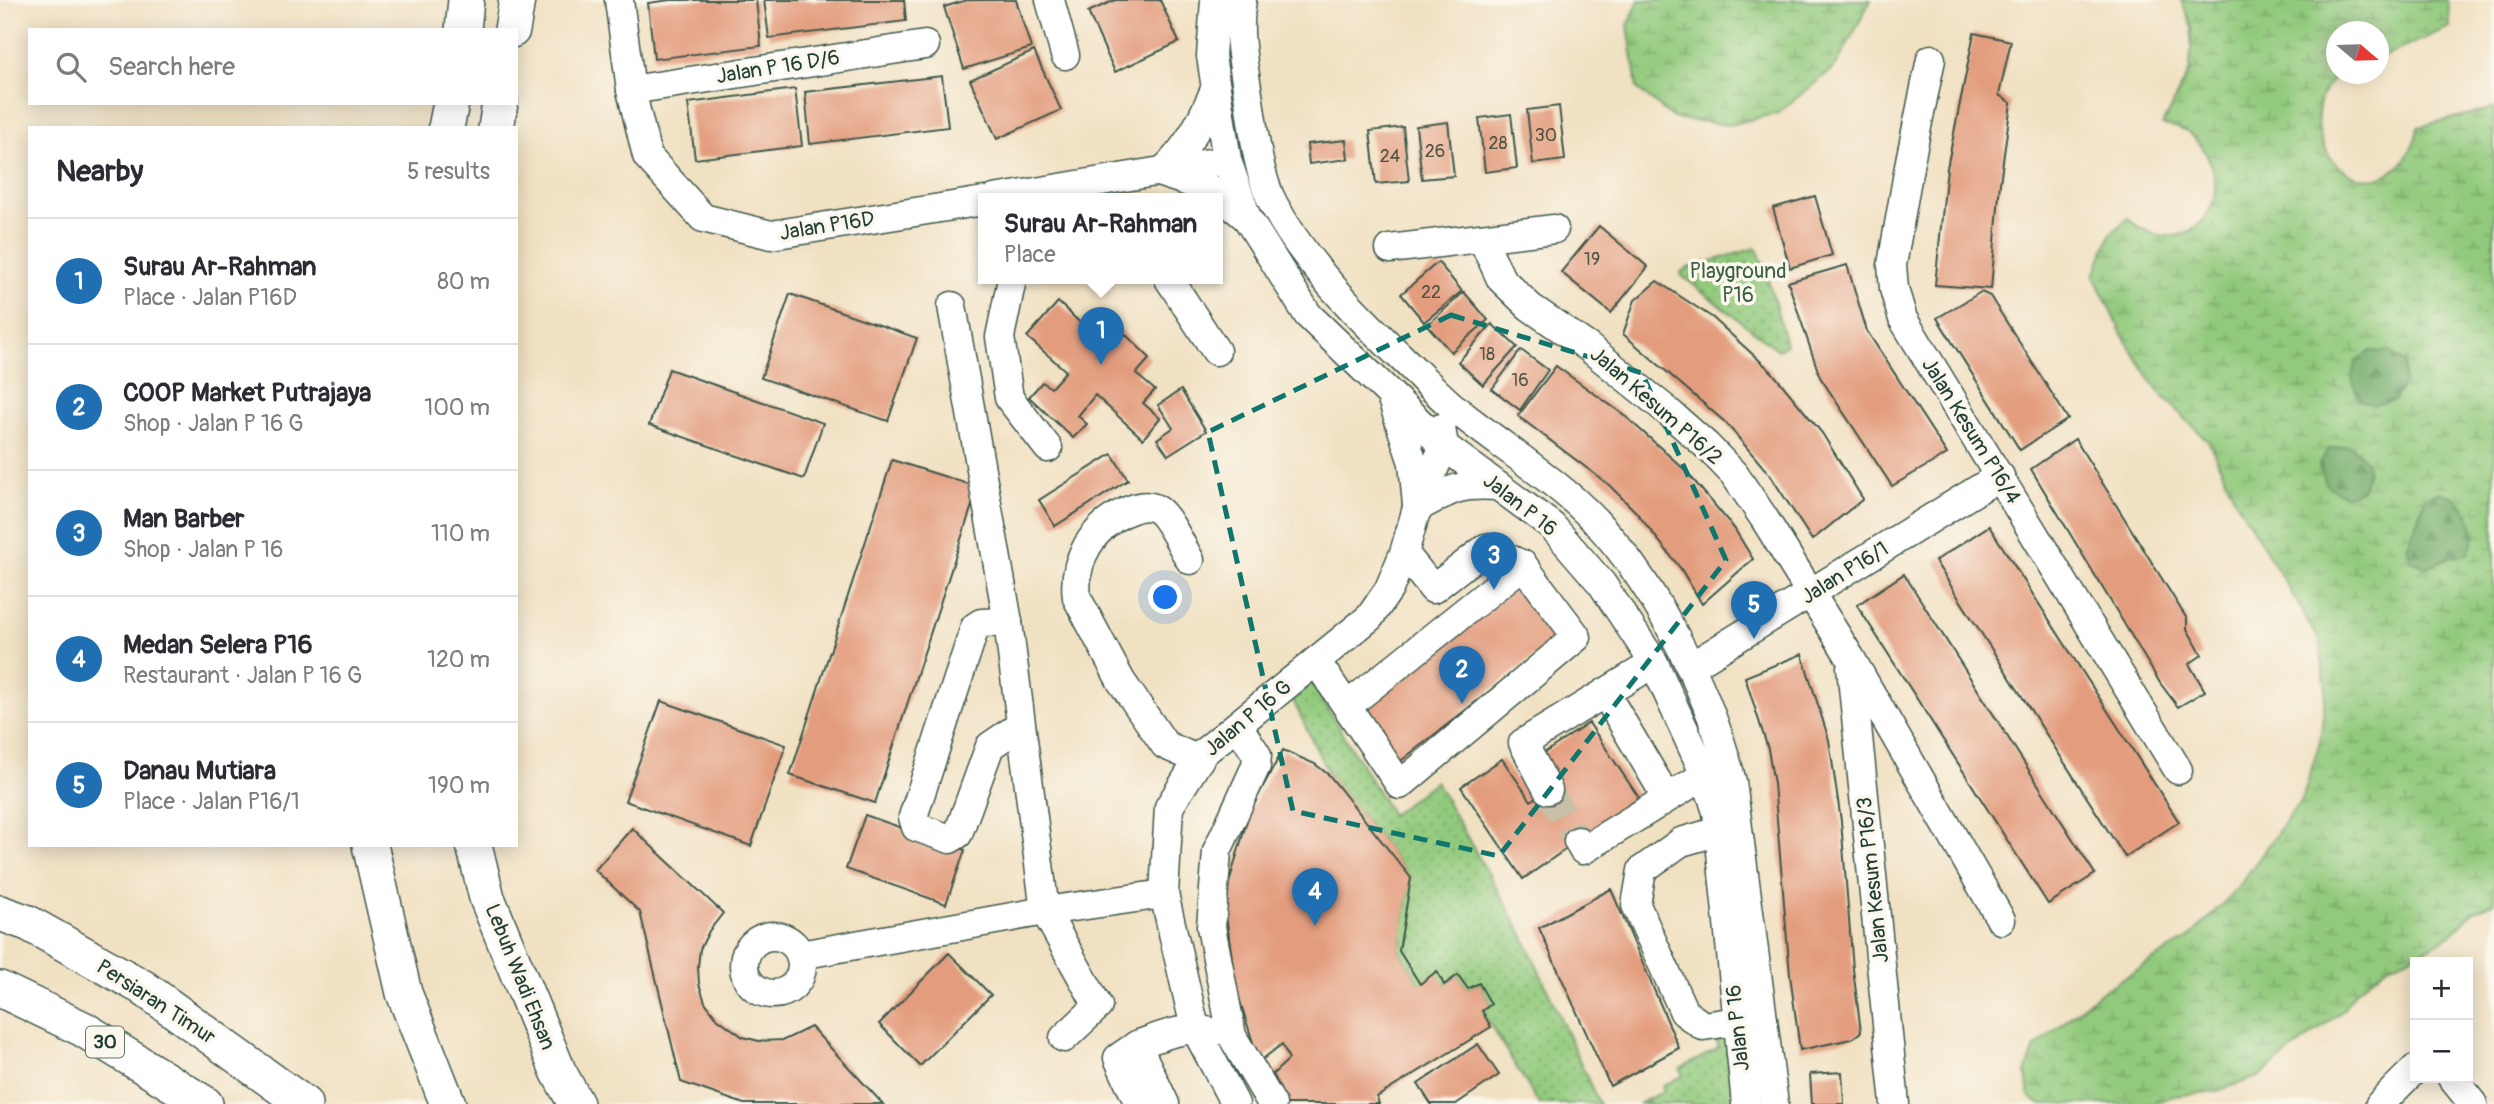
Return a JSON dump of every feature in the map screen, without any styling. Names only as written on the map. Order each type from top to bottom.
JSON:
[{"type":"main road","points":[[463,28],[466,0]]},
{"type":"main road","points":[[512,28],[517,0]]},
{"type":"main road","points":[[446,126],[451,105]]},
{"type":"main road","points":[[496,126],[500,105]]},
{"type":"main road","points":[[370,847],[404,993],[448,1104]]},
{"type":"main road","name":"Lebuh Wadi Ehsan","points":[[475,847],[488,898],[558,1071],[576,1104]]},
{"type":"main road","name":"Persiaran Timur","points":[[14,918],[142,987],[304,1104]]},
{"type":"main road","name":"30","points":[[0,989],[83,1029],[205,1104]]},
{"type":"street","name":"Jalan P16D","points":[[618,0],[631,90],[647,156],[703,218],[771,234],[978,202]]},
{"type":"street","points":[[1050,0],[1065,55]]},
{"type":"street","name":"Jalan P 16","points":[[1215,0],[1211,56],[1227,160],[1247,218],[1308,315],[1444,446],[1552,526],[1602,584],[1654,663],[1705,775],[1717,812],[1746,1104]]},
{"type":"street","name":"Jalan P 16","points":[[1242,0],[1241,43],[1256,149],[1272,201],[1304,253],[1368,325],[1456,410],[1577,503],[1628,560],[1668,626],[1706,699],[1732,782],[1774,1104]]},
{"type":"street","name":"Jalan P 16 D/6","points":[[631,90],[925,45]]},
{"type":"street","name":"Jalan Kesum P16/4","points":[[1931,59],[1892,265],[1894,289],[1903,319],[1943,389],[2000,476],[2178,770]]},
{"type":"street","points":[[1160,171],[1184,150],[1216,87]]},
{"type":"street","points":[[1035,193],[1227,160],[1241,140],[1249,100]]},
{"type":"street","points":[[1227,160],[1272,201]]},
{"type":"street","points":[[1160,171],[1217,193]]},
{"type":"street","points":[[1223,198],[1247,218]]},
{"type":"street","points":[[1390,249],[1554,229]]},
{"type":"street","name":"Jalan Kesum P16/2","points":[[1482,237],[1501,279],[1530,307],[1588,348],[1665,409],[1734,474],[1812,594]]},
{"type":"street","points":[[1011,284],[1000,337],[1009,398],[1048,448]]},
{"type":"street","points":[[1172,284],[1216,351]]},
{"type":"street","points":[[952,306],[1008,622],[1045,911],[1098,1006],[1064,1038]]},
{"type":"street","points":[[1368,325],[1437,417],[1444,446],[1474,447],[1577,503]]},
{"type":"street","points":[[1391,395],[1413,463],[1417,508],[1454,487],[1475,484],[1498,486]]},
{"type":"street","name":"Jalan P 16 G","points":[[1235,1104],[1195,1028],[1164,894],[1169,807],[1203,753],[1370,617],[1389,589],[1404,553],[1417,508],[1444,446]]},
{"type":"street","name":"Jalan P16/1","points":[[1690,667],[2000,476]]},
{"type":"street","points":[[1190,560],[1161,511],[1151,506],[1138,507],[1112,518],[1088,543],[1079,562],[1075,583],[1077,598],[1121,681],[1165,745],[1199,760]]},
{"type":"street","points":[[1316,661],[1400,785],[1577,637],[1523,565],[1486,548],[1433,589],[1404,553]]},
{"type":"street","points":[[1347,706],[1523,565]]},
{"type":"street","name":"Jalan Kesum P16/3","points":[[1812,594],[2001,920]]},
{"type":"street","points":[[1008,622],[981,623],[975,627],[913,817],[916,827],[950,839],[958,834],[990,746],[1021,725]]},
{"type":"street","name":"Jalan Kesum P16/3","points":[[1850,657],[1895,1104]]},
{"type":"street","points":[[1548,790],[1523,743],[1654,663]]},
{"type":"street","points":[[1605,693],[1667,798]]},
{"type":"street","points":[[1238,726],[1257,755],[1256,766],[1217,851],[1211,927],[1232,1035],[1272,1104]]},
{"type":"street","points":[[1578,841],[1583,850],[1705,775]]},
{"type":"street","points":[[1719,831],[1681,842],[1642,870],[1636,905],[1684,1012],[1703,1026],[1738,1021]]},
{"type":"street","points":[[800,955],[1045,911],[1164,894]]},
{"type":"street","points":[[1139,1104],[1118,1058],[1137,1045],[1176,1031],[1195,1028],[1232,1035]]},
{"type":"street","points":[[1137,1045],[1165,1104]]},
{"type":"street","points":[[2380,1104],[2410,1074]]},
{"type":"street","points":[[2456,1083],[2473,1104]]},
{"type":"highlighted area","points":[[1451,315],[1642,373],[1726,560],[1499,856],[1293,811],[1208,432]]},
{"type":"green space","points":[[1639,0],[1871,0],[1836,66],[1778,113],[1729,125],[1673,118],[1637,88],[1628,25]]},
{"type":"green space","points":[[2181,0],[2448,0],[2450,27],[2389,54],[2389,21],[2326,21],[2326,84],[2329,84],[2322,95],[2318,121],[2324,146],[2341,168],[2354,176],[2379,177],[2391,172],[2409,154],[2418,127],[2494,108],[2494,902],[2473,912],[2452,934],[2427,949],[2384,968],[2356,991],[2342,1011],[2258,1077],[2217,1091],[2173,1096],[2153,1104],[2039,1104],[2029,1096],[2026,1073],[2035,1047],[2096,995],[2189,938],[2237,889],[2303,797],[2320,741],[2326,690],[2319,639],[2235,499],[2209,442],[2157,390],[2123,336],[2094,276],[2111,233],[2128,218],[2138,227],[2150,232],[2174,236],[2196,227],[2212,205],[2214,176],[2207,155],[2185,131],[2162,125],[2190,70],[2192,27]],"holes":[[[2371,351],[2390,352],[2405,363],[2404,383],[2395,400],[2374,405],[2358,399],[2352,377],[2356,360]],[[2349,445],[2365,460],[2368,469],[2362,490],[2345,496],[2327,486],[2319,464],[2329,449]],[[2438,492],[2454,497],[2468,512],[2475,536],[2468,554],[2446,559],[2426,568],[2411,560],[2407,547],[2426,497]]]},
{"type":"green space","name":"Playground P16","points":[[1756,248],[1786,344],[1778,350],[1682,276],[1681,272]]},
{"type":"green space","points":[[2371,351],[2391,352],[2405,363],[2404,383],[2395,400],[2374,405],[2358,399],[2352,377],[2356,359]]},
{"type":"green space","points":[[2349,445],[2365,460],[2368,469],[2362,490],[2345,496],[2327,486],[2319,464],[2329,449]]},
{"type":"green space","points":[[2438,492],[2454,497],[2468,512],[2475,536],[2468,554],[2446,559],[2426,568],[2411,560],[2407,547],[2426,497]]},
{"type":"green space","points":[[1311,682],[1392,815],[1435,781],[1522,933],[1599,1104],[1539,1104],[1482,1011],[1491,1004],[1479,983],[1468,989],[1458,975],[1444,985],[1420,984],[1399,951],[1411,878],[1329,775],[1291,696]]},
{"type":"green space","points":[[1726,1038],[1737,1104],[1639,1104],[1664,1091],[1662,1086],[1683,1076],[1680,1069],[1719,1048],[1716,1041]]},
{"type":"building","points":[[670,0],[756,0],[761,46],[654,59],[648,3]]},
{"type":"building","points":[[764,0],[904,0],[906,21],[769,38]]},
{"type":"building","points":[[967,0],[1016,0],[1031,48],[964,69],[944,7]]},
{"type":"building","points":[[1115,0],[1160,0],[1179,42],[1115,72],[1088,12]]},
{"type":"building","points":[[1974,33],[2011,41],[1999,95],[2011,103],[2000,183],[1991,289],[1935,285],[1947,168]]},
{"type":"building","points":[[1034,51],[1061,110],[997,139],[970,80]]},
{"type":"building","points":[[942,76],[948,127],[810,144],[805,92]]},
{"type":"building","points":[[795,89],[802,146],[695,159],[688,103]]},
{"type":"building","points":[[1559,106],[1565,160],[1533,164],[1527,110]]},
{"type":"building","points":[[1511,114],[1517,168],[1485,172],[1479,118]]},
{"type":"building","points":[[1448,122],[1454,176],[1422,179],[1416,126]]},
{"type":"building","points":[[1403,127],[1409,181],[1376,184],[1370,131]]},
{"type":"building","points":[[1346,140],[1348,159],[1309,164],[1307,144]]},
{"type":"building","points":[[1815,196],[1832,255],[1790,268],[1773,208]]},
{"type":"building","points":[[1599,226],[1648,267],[1611,313],[1561,272]]},
{"type":"building","points":[[1438,262],[1462,291],[1424,322],[1401,294]]},
{"type":"building","points":[[1847,265],[1867,331],[1947,454],[1892,486],[1820,377],[1788,282]]},
{"type":"building","points":[[1657,281],[1713,318],[1772,372],[1822,433],[1863,499],[1812,540],[1770,475],[1726,423],[1623,334],[1635,300]]},
{"type":"building","points":[[1464,292],[1488,320],[1451,352],[1427,325]]},
{"type":"building","points":[[1981,292],[1990,296],[2068,419],[2020,450],[1937,318]]},
{"type":"building","points":[[790,294],[917,338],[888,421],[761,378]]},
{"type":"building","points":[[1058,302],[1088,330],[1104,314],[1150,358],[1136,374],[1155,390],[1143,403],[1160,418],[1143,439],[1095,395],[1078,416],[1087,424],[1073,438],[1029,397],[1042,382],[1051,388],[1066,371],[1027,337]]},
{"type":"building","points":[[1492,324],[1517,347],[1483,385],[1458,362]]},
{"type":"building","points":[[1521,350],[1548,370],[1520,410],[1492,389]]},
{"type":"building","points":[[1556,366],[1624,415],[1685,470],[1734,528],[1753,559],[1702,604],[1681,569],[1636,512],[1609,485],[1518,416]]},
{"type":"building","points":[[669,369],[823,423],[804,479],[649,425]]},
{"type":"building","points":[[1181,390],[1206,431],[1168,455],[1157,439],[1173,428],[1158,405]]},
{"type":"building","points":[[2075,439],[2187,619],[2187,629],[2202,655],[2189,664],[2205,691],[2178,707],[2160,683],[2031,469]]},
{"type":"building","points":[[1112,454],[1128,480],[1055,526],[1039,500]]},
{"type":"building","points":[[892,460],[978,487],[875,803],[790,775]]},
{"type":"building","points":[[1989,526],[2179,822],[2125,857],[1935,561]]},
{"type":"building","points":[[1904,574],[2095,874],[2048,904],[1857,605]]},
{"type":"building","points":[[1523,583],[1561,635],[1397,764],[1362,706]]},
{"type":"building","points":[[1802,654],[1829,740],[1841,821],[1861,1032],[1851,1039],[1800,1050],[1790,975],[1774,784],[1768,749],[1745,677]]},
{"type":"building","points":[[661,701],[786,745],[751,846],[625,801]]},
{"type":"building","points":[[1589,723],[1639,798],[1523,879],[1461,787],[1502,759],[1531,801],[1559,783],[1541,755]]},
{"type":"building","points":[[1283,750],[1315,764],[1329,775],[1411,878],[1399,951],[1420,984],[1437,971],[1444,985],[1458,975],[1468,989],[1479,983],[1491,1004],[1482,1011],[1491,1027],[1377,1097],[1379,1104],[1279,1104],[1276,1100],[1283,1095],[1273,1074],[1289,1059],[1282,1044],[1259,1062],[1236,988],[1224,900],[1250,810]]},
{"type":"building","points":[[865,815],[965,850],[946,904],[846,869]]},
{"type":"building","points":[[632,828],[723,913],[709,931],[700,949],[698,967],[699,984],[705,1002],[717,1018],[743,1037],[759,1041],[784,1040],[811,1027],[883,1104],[744,1104],[681,1082],[640,912],[595,870]]},
{"type":"building","points":[[1611,889],[1679,1048],[1610,1086],[1539,928]]},
{"type":"building","points":[[949,953],[991,995],[920,1066],[879,1024]]},
{"type":"building","points":[[1478,1044],[1499,1075],[1456,1104],[1431,1104],[1418,1084]]},
{"type":"building","points":[[1842,1072],[1844,1104],[1812,1104],[1810,1074]]},
{"type":"tunnel","points":[[1548,790],[1578,841]]},
{"type":"place","name":"Surau Ar-Rahman","points":[[1101,365]]},
{"type":"place","name":"Man Barber","points":[[1494,590]]},
{"type":"place","name":"Danau Mutiara","points":[[1754,639]]},
{"type":"place","name":"COOP Market Putrajaya","points":[[1462,704]]},
{"type":"place","name":"Medan Selera P16","points":[[1315,926]]}]
